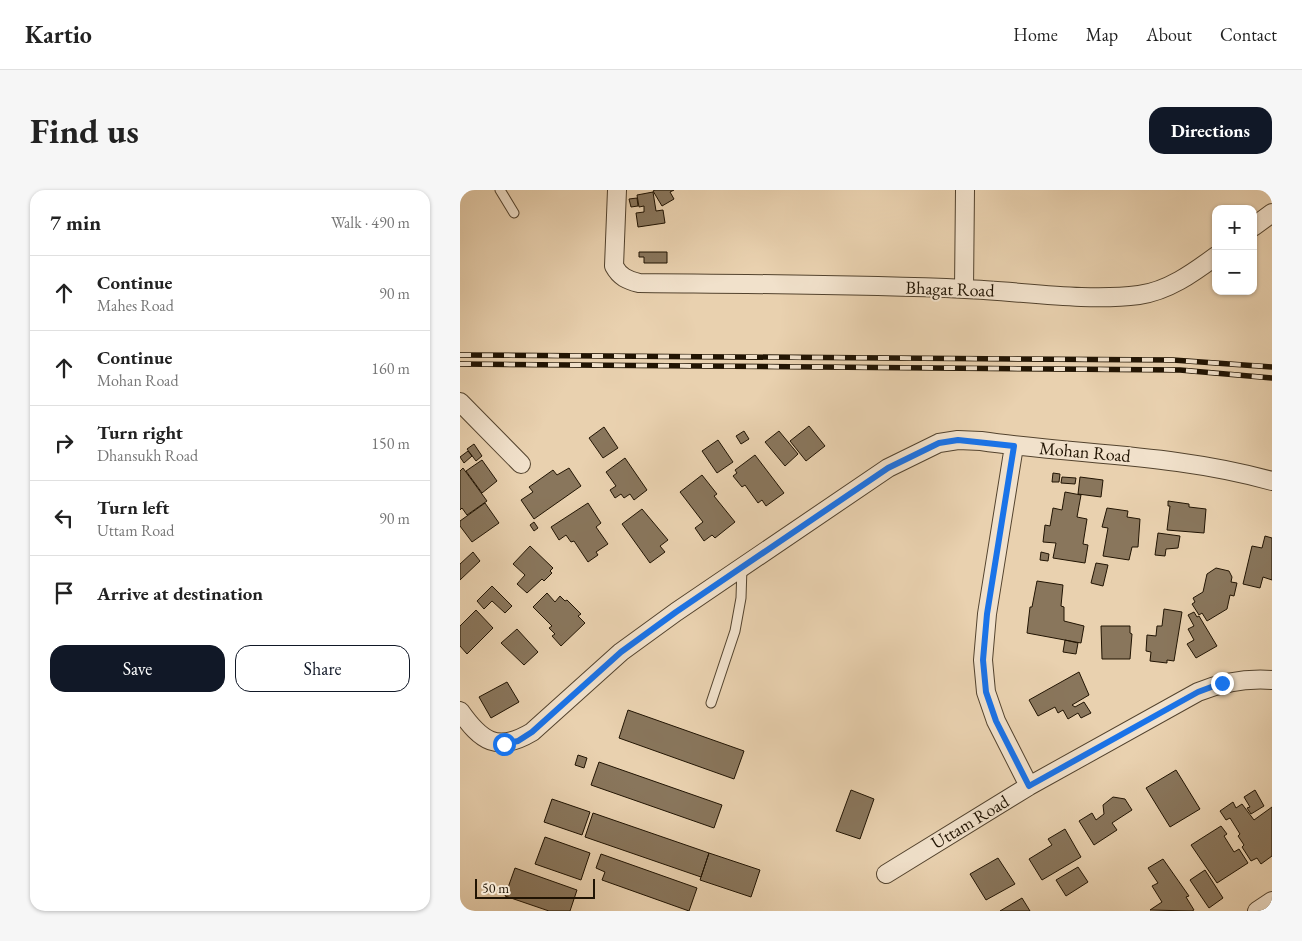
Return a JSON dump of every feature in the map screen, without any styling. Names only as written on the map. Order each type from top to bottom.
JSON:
[{"type":"street","name":"Bhagat Road","points":[[617,190],[614,266],[619,275],[629,281],[639,283],[674,282],[964,289],[1111,297],[1141,295],[1164,288],[1186,277],[1212,259]]},
{"type":"street","points":[[964,289],[965,190]]},
{"type":"street","points":[[1257,225],[1272,213]]},
{"type":"street","points":[[460,402],[520,464]]},
{"type":"street","name":"Mohan Road","points":[[460,711],[481,737],[504,744],[518,741],[532,732],[621,652],[676,612],[888,468],[939,443],[958,440],[1168,460],[1216,467],[1272,481]]},
{"type":"street","points":[[1014,446],[987,614],[983,660],[986,692],[996,721],[1029,786]]},
{"type":"street","name":"Uttam Road","points":[[886,874],[1029,786],[1198,692],[1222,683],[1250,679],[1272,680]]},
{"type":"street","points":[[1258,911],[1272,901]]},
{"type":"lane","points":[[500,190],[514,214]]},
{"type":"lane","points":[[712,703],[735,631],[741,598],[742,567]]},
{"type":"building","points":[[674,190],[670,192],[674,199],[662,206],[653,191]]},
{"type":"building","points":[[653,192],[656,211],[663,210],[665,223],[638,227],[636,213],[644,212],[644,206],[639,207],[637,195]]},
{"type":"building","points":[[637,198],[638,206],[631,207],[629,199]]},
{"type":"building","points":[[639,252],[667,252],[667,263],[644,263],[644,257],[639,257]]},
{"type":"building","points":[[809,426],[825,446],[806,461],[790,441]]},
{"type":"building","points":[[604,427],[618,448],[603,458],[589,438]]},
{"type":"building","points":[[744,431],[749,439],[741,444],[736,436]]},
{"type":"building","points":[[779,431],[798,454],[785,466],[765,442]]},
{"type":"building","points":[[718,440],[733,462],[717,473],[702,451]]},
{"type":"building","points":[[474,444],[482,456],[476,461],[467,449]]},
{"type":"building","points":[[468,451],[472,456],[464,463],[460,457]]},
{"type":"building","points":[[755,455],[784,493],[766,506],[762,500],[758,503],[745,485],[742,487],[733,476],[737,473],[735,470]]},
{"type":"building","points":[[625,458],[647,490],[634,500],[630,494],[624,498],[621,494],[615,498],[610,490],[616,486],[606,472]]},
{"type":"building","points":[[482,460],[497,481],[482,493],[466,471]]},
{"type":"building","points":[[463,468],[487,501],[467,515],[462,508],[460,510],[460,471]]},
{"type":"building","points":[[569,468],[581,486],[534,519],[521,500],[533,492],[529,487],[553,470],[557,475]]},
{"type":"building","points":[[1053,473],[1060,474],[1059,482],[1052,482]]},
{"type":"building","points":[[702,475],[717,494],[714,496],[735,522],[715,538],[712,535],[704,541],[695,528],[703,522],[680,492]]},
{"type":"building","points":[[1062,477],[1076,478],[1075,484],[1061,483]]},
{"type":"building","points":[[1080,477],[1103,480],[1101,497],[1078,494]]},
{"type":"building","points":[[1065,492],[1081,495],[1077,517],[1087,519],[1083,544],[1088,545],[1085,563],[1053,558],[1056,543],[1043,542],[1045,525],[1050,526],[1053,508],[1062,510]]},
{"type":"building","points":[[1168,501],[1189,504],[1189,507],[1206,509],[1204,533],[1167,530],[1170,506],[1168,506]]},
{"type":"building","points":[[485,503],[499,523],[472,542],[460,526],[460,521]]},
{"type":"building","points":[[588,503],[601,523],[596,527],[608,544],[596,552],[598,555],[588,562],[574,541],[571,542],[566,535],[559,540],[551,527]]},
{"type":"building","points":[[1107,508],[1128,511],[1127,517],[1140,519],[1138,547],[1132,547],[1129,560],[1103,556],[1108,528],[1102,527]]},
{"type":"building","points":[[642,509],[668,540],[660,546],[665,552],[650,563],[622,524]]},
{"type":"building","points":[[534,522],[538,528],[534,531],[530,525]]},
{"type":"building","points":[[1158,533],[1180,536],[1178,548],[1166,549],[1165,556],[1155,555]]},
{"type":"building","points":[[1265,536],[1272,538],[1272,580],[1263,577],[1260,588],[1243,584],[1252,546],[1262,548]]},
{"type":"building","points":[[530,546],[553,568],[550,571],[552,573],[544,581],[542,579],[527,593],[517,584],[525,575],[513,564]]},
{"type":"building","points":[[473,552],[480,561],[460,580],[460,564]]},
{"type":"building","points":[[1041,552],[1049,554],[1048,561],[1040,560]]},
{"type":"building","points":[[1096,563],[1108,565],[1103,586],[1091,583]]},
{"type":"building","points":[[1216,568],[1229,571],[1232,577],[1231,582],[1237,583],[1234,596],[1230,595],[1227,609],[1207,621],[1202,613],[1199,615],[1192,604],[1195,602],[1193,598],[1203,592],[1207,574]]},
{"type":"building","points":[[1037,581],[1063,585],[1061,606],[1064,607],[1064,621],[1084,626],[1081,643],[1027,633],[1030,607],[1032,607]]},
{"type":"building","points":[[492,586],[512,606],[505,613],[492,601],[484,609],[477,601]]},
{"type":"building","points":[[547,593],[555,602],[560,596],[565,601],[567,600],[581,614],[578,616],[585,623],[561,646],[552,636],[555,634],[549,628],[552,626],[533,607]]},
{"type":"building","points":[[1164,609],[1182,612],[1174,661],[1167,660],[1167,663],[1150,661],[1151,652],[1146,651],[1147,635],[1156,636],[1157,626],[1162,626]]},
{"type":"building","points":[[476,610],[493,628],[467,654],[460,646],[460,626]]},
{"type":"building","points":[[1194,612],[1197,617],[1199,616],[1217,646],[1196,658],[1187,644],[1194,640],[1188,629],[1194,626],[1188,615]]},
{"type":"building","points":[[1101,626],[1130,626],[1130,633],[1132,634],[1130,659],[1102,659]]},
{"type":"building","points":[[517,629],[538,652],[524,665],[501,643]]},
{"type":"building","points":[[1065,640],[1078,643],[1076,654],[1063,652]]},
{"type":"building","points":[[1079,672],[1089,695],[1072,705],[1075,707],[1084,702],[1091,713],[1081,718],[1078,713],[1068,719],[1063,710],[1058,713],[1055,707],[1038,716],[1029,700]]},
{"type":"building","points":[[507,682],[519,702],[491,718],[479,697]]},
{"type":"building","points":[[628,710],[744,751],[734,779],[619,738]]},
{"type":"building","points":[[578,755],[587,758],[584,768],[575,765]]},
{"type":"building","points":[[599,762],[722,805],[714,828],[591,785]]},
{"type":"building","points":[[1176,770],[1200,809],[1170,827],[1146,788]]},
{"type":"building","points":[[851,790],[874,799],[860,839],[836,831]]},
{"type":"building","points":[[1255,790],[1264,806],[1251,814],[1247,808],[1250,807],[1244,797]]},
{"type":"building","points":[[1113,797],[1125,799],[1132,810],[1112,823],[1117,830],[1094,845],[1079,821],[1092,813],[1096,820],[1104,814],[1103,805]]},
{"type":"building","points":[[552,799],[590,812],[582,835],[544,822]]},
{"type":"building","points":[[1233,802],[1236,808],[1242,804],[1254,820],[1272,807],[1272,856],[1261,864],[1257,858],[1251,861],[1242,847],[1244,845],[1238,836],[1240,834],[1230,818],[1226,820],[1220,811]]},
{"type":"building","points":[[593,813],[709,853],[701,877],[585,837]]},
{"type":"building","points":[[1221,826],[1227,834],[1224,836],[1234,852],[1239,849],[1248,863],[1217,883],[1191,845]]},
{"type":"building","points":[[1065,829],[1081,857],[1042,880],[1029,859],[1052,845],[1048,839]]},
{"type":"building","points":[[545,837],[590,853],[581,880],[535,864]]},
{"type":"building","points":[[709,853],[760,870],[751,897],[700,880]]},
{"type":"building","points":[[601,854],[697,888],[689,911],[602,880],[605,872],[596,868]]},
{"type":"building","points":[[998,858],[1015,884],[986,900],[970,874]]},
{"type":"building","points":[[1163,859],[1189,896],[1186,897],[1194,910],[1150,910],[1162,902],[1152,886],[1158,883],[1148,868]]},
{"type":"building","points":[[1078,867],[1088,882],[1066,896],[1056,880]]},
{"type":"building","points":[[515,868],[577,890],[570,911],[549,911],[505,896]]},
{"type":"building","points":[[1205,870],[1223,898],[1209,908],[1190,880]]},
{"type":"building","points":[[1022,898],[1030,911],[1000,911]]},
{"type":"railway","points":[[460,355],[1173,360],[1272,367]]},
{"type":"railway","points":[[460,364],[1180,370],[1272,378]]},
{"type":"route","points":[[504,744],[518,741],[532,732],[621,652],[676,612],[888,468],[939,443],[958,440],[1014,446],[987,614],[983,660],[986,692],[996,721],[1029,786],[1198,692],[1222,683]]}]
